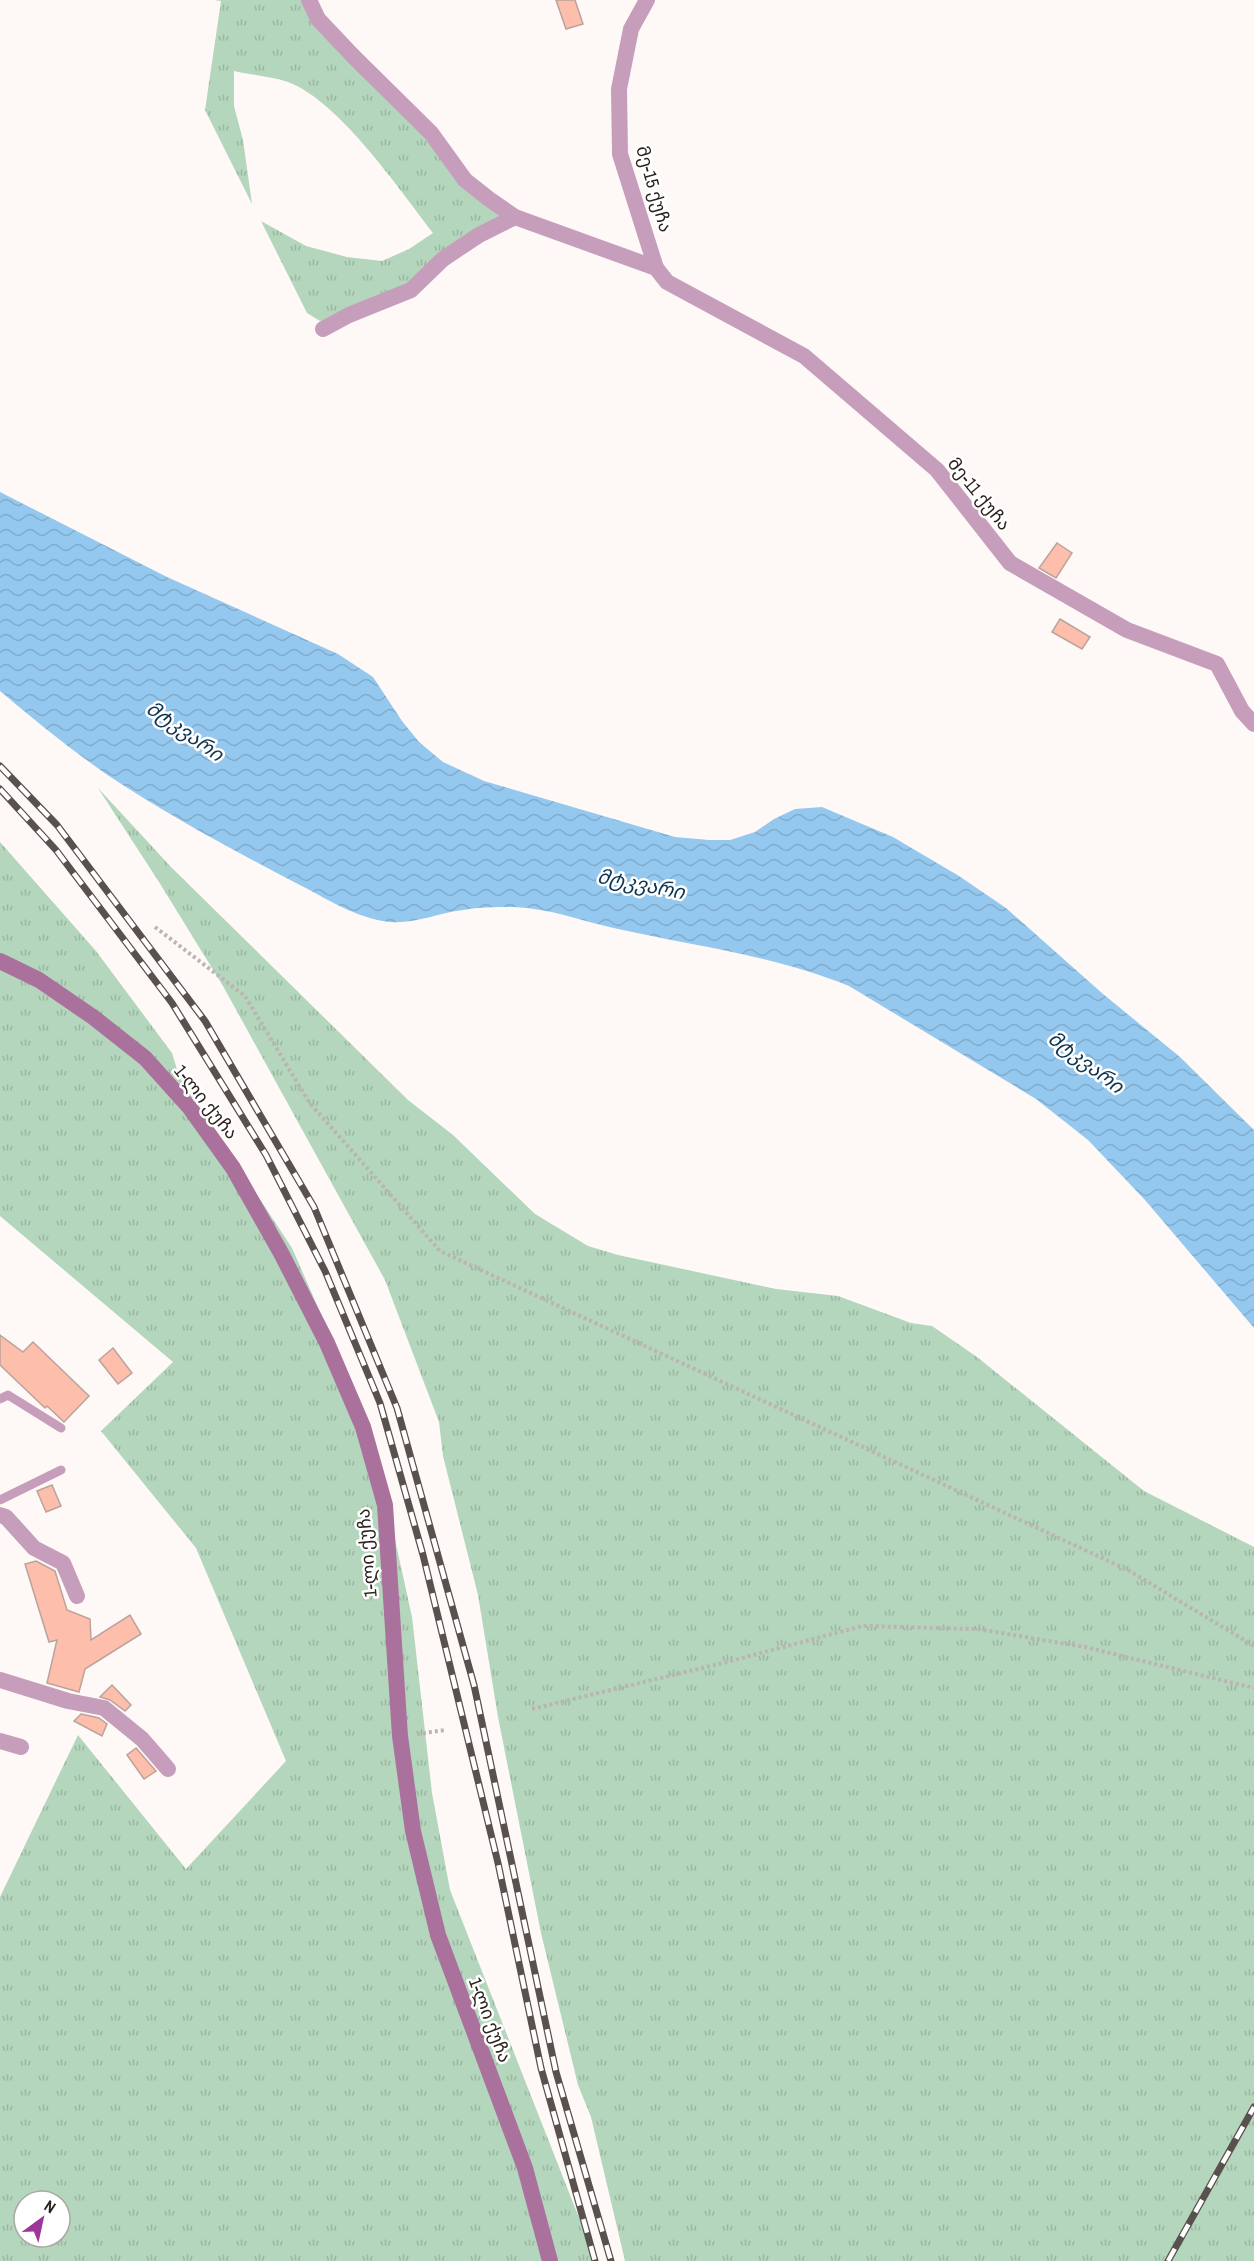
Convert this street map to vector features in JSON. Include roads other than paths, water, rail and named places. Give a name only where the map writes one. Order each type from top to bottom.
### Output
[{"type":"main road","name":"1-ლი ქუჩა","points":[[0,961],[39,980],[93,1017],[145,1058],[190,1108],[233,1168],[281,1253],[327,1343],[363,1427],[385,1505],[400,1736],[413,1831],[438,1935],[525,2168],[550,2261]]},
{"type":"street","points":[[309,0],[318,19],[431,133],[465,180],[515,217],[656,268]]},
{"type":"street","name":"მე-15 ქუჩა","points":[[647,0],[632,29],[619,89],[621,154],[656,268],[667,282]]},
{"type":"street","points":[[323,329],[349,315],[411,290],[443,259],[479,235],[515,217]]},
{"type":"street","name":"მე-11 ქუჩა","points":[[667,282],[804,356],[937,470],[1010,563],[1127,630],[1216,664],[1242,711],[1254,724]]},
{"type":"street","points":[[0,1515],[6,1517],[34,1548],[63,1563],[77,1596]]},
{"type":"street","points":[[0,1680],[68,1701],[104,1708],[142,1739],[168,1769]]},
{"type":"street","points":[[0,1742],[21,1747]]},
{"type":"lane","points":[[0,1399],[8,1395],[61,1428]]},
{"type":"lane","points":[[0,1500],[61,1470]]},
{"type":"water","name":"მტკვარი","points":[[0,492],[167,577],[338,654],[373,677],[419,742],[443,762],[484,781],[675,837],[709,840],[730,840],[755,832],[795,809],[822,807],[893,837],[959,876],[1006,908],[1103,994],[1180,1057],[1254,1130],[1254,1328],[1145,1200],[1088,1140],[1036,1099],[849,986],[764,959],[527,908],[476,908],[399,922],[365,917],[329,901],[223,844],[106,774],[0,691]]},
{"type":"railway","points":[[0,766],[57,825],[205,1021],[314,1207],[397,1408],[474,1685],[556,2072],[611,2261]]},
{"type":"railway","points":[[0,789],[56,850],[172,1003],[266,1155],[325,1271],[380,1403],[423,1555],[498,1863],[541,2068],[595,2261]]},
{"type":"railway","points":[[1168,2261],[1254,2107]]}]
